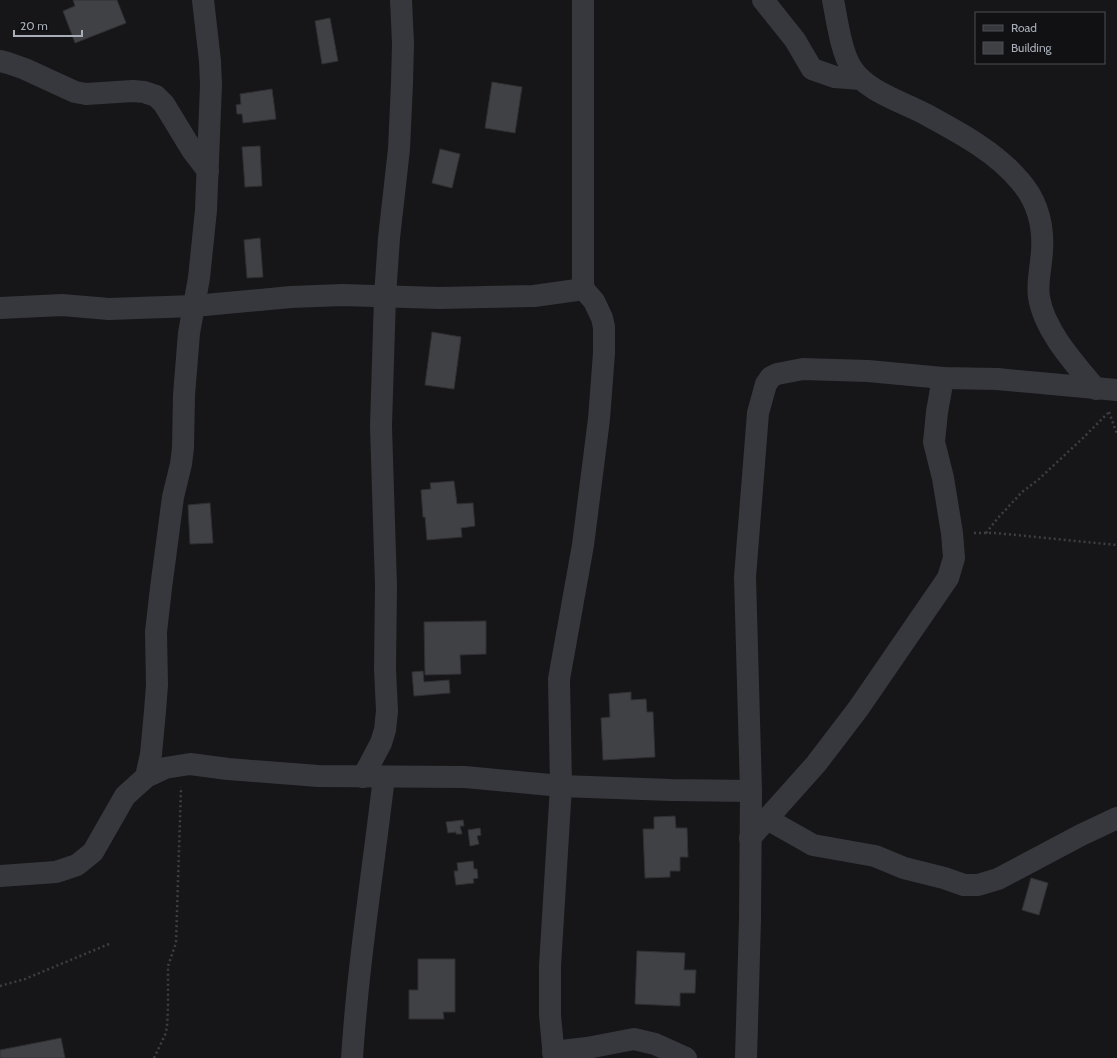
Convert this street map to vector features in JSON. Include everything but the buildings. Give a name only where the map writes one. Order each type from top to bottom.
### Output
[{"type":"street","points":[[146,777],[151,754],[156,705],[157,624],[173,497],[181,464],[183,448],[184,395],[190,334],[200,271],[206,210],[211,85],[203,0]]},
{"type":"street","points":[[352,1058],[354,1015],[376,845],[374,777],[385,730],[387,711],[385,654],[386,586],[381,426],[385,296],[389,238],[399,142],[403,43],[401,0]]},
{"type":"street","points":[[583,0],[583,276],[584,290],[594,302],[602,318],[604,326],[604,353],[599,419],[583,545],[559,679],[561,786],[550,966],[550,1016],[553,1055],[634,1039],[655,1044],[686,1058]]},
{"type":"street","points":[[763,0],[795,40],[812,69],[835,77],[861,79]]},
{"type":"street","points":[[833,0],[846,57],[851,68],[861,79],[872,88],[927,115],[970,141],[1005,166],[1021,182],[1038,212],[1042,226],[1043,238],[1038,286],[1039,296],[1046,321],[1053,335],[1096,389]]},
{"type":"street","points":[[0,61],[8,62],[25,69],[74,92],[86,94],[133,91],[144,92],[156,96],[164,104],[192,150],[208,171]]},
{"type":"street","points":[[0,308],[62,305],[109,309],[194,306],[291,297],[385,296],[440,298],[534,296],[584,290]]},
{"type":"street","points":[[746,1058],[750,927],[751,791],[745,577],[758,414],[766,384],[771,377],[776,374],[803,369],[868,371],[943,378],[997,379],[1117,390]]},
{"type":"street","points":[[750,838],[816,764],[858,709],[948,578],[954,558],[952,533],[943,478],[934,442],[937,412],[943,378]]},
{"type":"street","points":[[0,876],[56,872],[77,865],[93,852],[125,796],[146,777],[165,768],[190,764],[228,769],[311,776],[465,777],[561,786],[751,791]]},
{"type":"street","points":[[767,819],[813,845],[875,856],[904,868],[944,878],[964,885],[978,885],[998,879],[1117,818]]},
{"type":"path","points":[[986,533],[1022,492],[1039,479],[1083,438],[1108,412]]},
{"type":"path","points":[[952,533],[986,533],[1117,545]]},
{"type":"path","points":[[154,1058],[165,1036],[167,1027],[168,966],[176,943],[182,765]]},
{"type":"path","points":[[0,986],[25,978],[109,944]]}]
